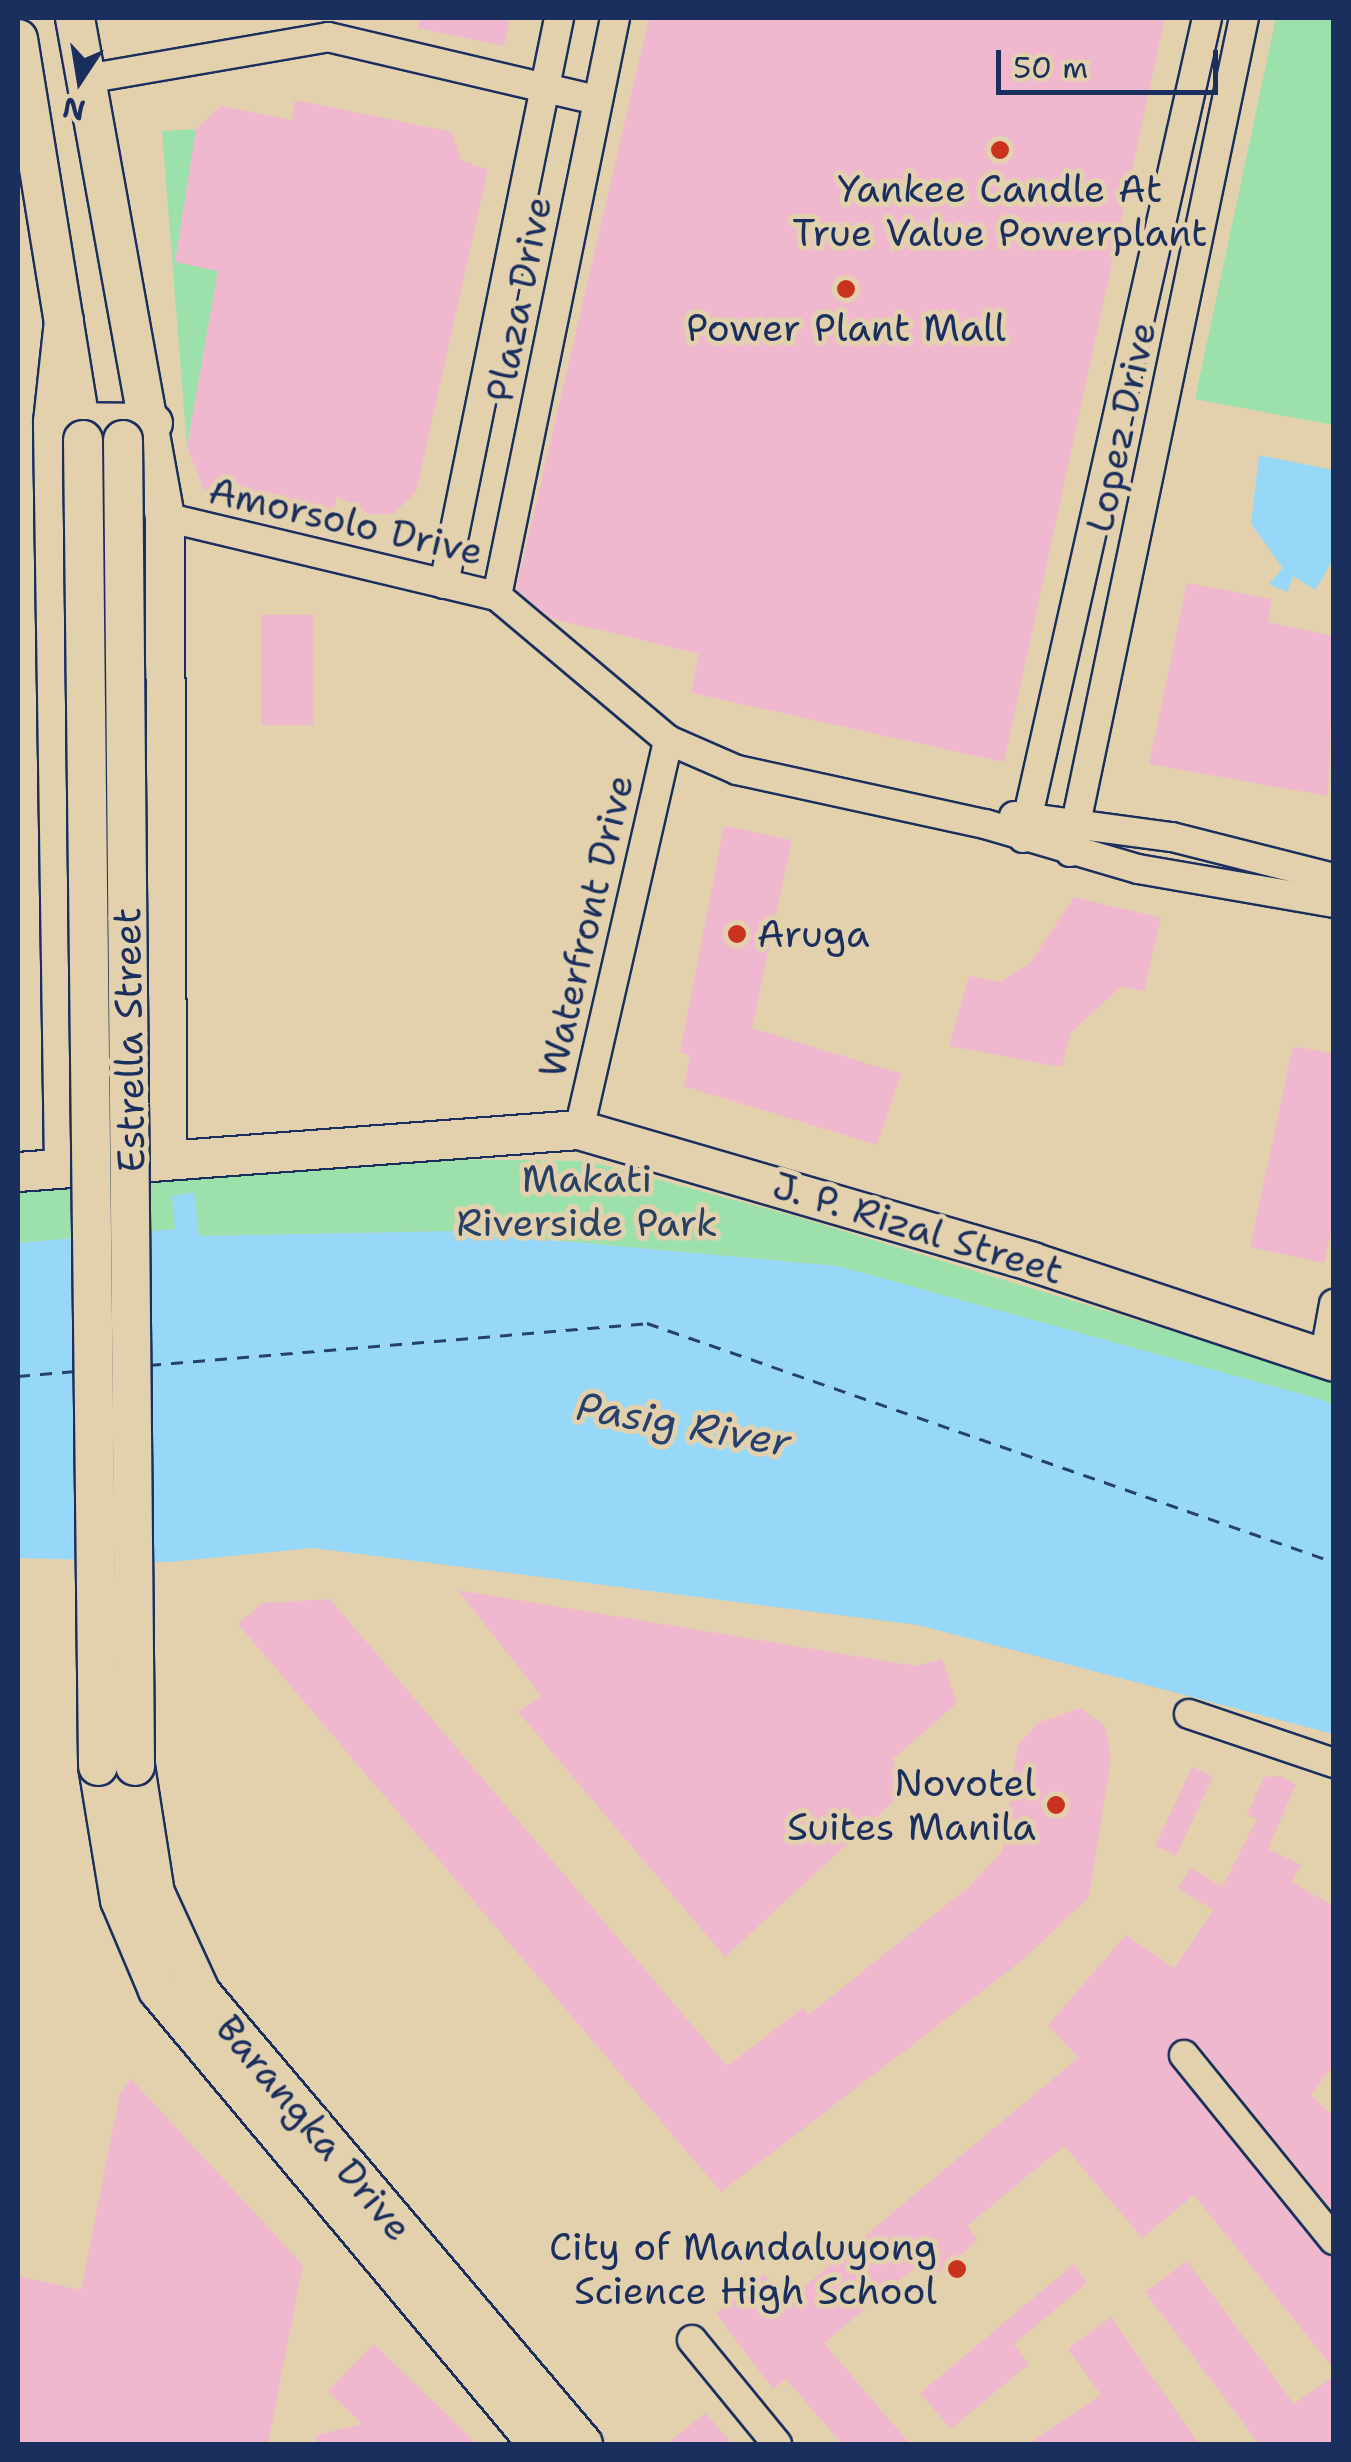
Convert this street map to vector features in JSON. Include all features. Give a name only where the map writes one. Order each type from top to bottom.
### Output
[{"type":"main road","name":"Estrella Street","points":[[75,18],[125,314],[133,428],[135,1766]]},
{"type":"main road","name":"Estrella Street","points":[[18,39],[64,321],[72,428],[98,1766]]},
{"type":"main road","name":"Estrella Street","points":[[64,1168],[72,428]]},
{"type":"main road","points":[[72,428],[133,428]]},
{"type":"main road","name":"Estrella Street","points":[[133,428],[165,517],[168,1158]]},
{"type":"main road","points":[[64,938],[110,954],[134,950],[164,914]]},
{"type":"main road","name":"J. P. Rizal Street","points":[[18,1172],[580,1130],[1328,1360]]},
{"type":"main road","name":"Barangka Drive","points":[[98,1766],[117,1887],[158,1990],[538,2444]]},
{"type":"main road","name":"Barangka Drive","points":[[135,1766],[156,1893],[201,1994],[583,2444]]},
{"type":"street","name":"Plaza Drive","points":[[444,584],[560,18]]},
{"type":"street","name":"Plaza Drive","points":[[498,596],[614,18]]},
{"type":"street","name":"Lopez Drive","points":[[1027,825],[1207,18]]},
{"type":"street","name":"Lopez Drive","points":[[1070,852],[1244,18]]},
{"type":"street","points":[[86,80],[328,37],[597,100]]},
{"type":"street","name":"Amorsolo Drive","points":[[165,517],[498,596],[668,740],[737,770],[986,824],[1027,825],[1078,819],[1334,878]]},
{"type":"street","name":"Waterfront Drive","points":[[580,1130],[668,740]]},
{"type":"street","points":[[1027,825],[1070,852],[1334,903]]},
{"type":"street","points":[[1328,1360],[1334,1304]]},
{"type":"street","points":[[1190,1714],[1330,1759]]},
{"type":"street","points":[[1184,2055],[1334,2240]]},
{"type":"street","points":[[692,2340],[778,2444]]},
{"type":"green space","points":[[1276,18],[1333,18],[1333,425],[1195,399]]},
{"type":"green space","points":[[196,129],[218,271],[187,447],[162,131]]},
{"type":"green space","name":"Makati Riverside Park","points":[[423,1159],[588,1161],[794,1216],[1333,1380],[1333,1405],[838,1266],[449,1231],[199,1236],[193,1192],[175,1229],[18,1243],[18,1193]]},
{"type":"water","points":[[1259,455],[1333,470],[1333,560],[1315,590],[1293,576],[1287,592],[1269,584],[1283,568],[1251,524]]},
{"type":"water","name":"Pasig River","points":[[194,1192],[199,1236],[449,1231],[838,1266],[1323,1400],[1333,1405],[1333,1734],[918,1625],[313,1548],[170,1562],[18,1558],[18,1243],[175,1229],[172,1196]]},
{"type":"building","points":[[419,18],[510,18],[504,46],[418,28]]},
{"type":"building","name":"Power Plant Mall","points":[[649,18],[1165,18],[1004,762],[691,693],[699,654],[550,618],[516,589]]},
{"type":"building","points":[[295,100],[452,132],[461,160],[488,170],[416,492],[393,514],[369,514],[337,496],[332,517],[204,490],[187,447],[218,271],[175,262],[196,129],[221,106],[291,120]]},
{"type":"building","points":[[1187,583],[1272,599],[1268,622],[1334,636],[1328,796],[1149,764]]},
{"type":"building","points":[[261,615],[313,615],[313,725],[261,725]]},
{"type":"building","name":"Aruga","points":[[724,826],[792,840],[752,1028],[901,1074],[877,1145],[684,1086],[690,1055],[680,1052]]},
{"type":"building","points":[[1074,897],[1161,918],[1144,991],[1121,987],[1071,1032],[1062,1067],[949,1046],[969,976],[1000,982],[1030,963]]},
{"type":"building","points":[[1293,1046],[1334,1054],[1334,1217],[1324,1263],[1250,1247]]},
{"type":"building","points":[[458,1590],[916,1666],[942,1659],[957,1703],[892,1760],[910,1786],[725,1957],[518,1712],[541,1696]]},
{"type":"building","points":[[330,1599],[727,2066],[803,2008],[808,2015],[969,1887],[1002,1851],[1018,1745],[1038,1723],[1080,1708],[1105,1726],[1111,1758],[1089,1897],[1024,1959],[721,2192],[238,1624],[262,1603]]},
{"type":"building","points":[[1192,1767],[1213,1777],[1176,1856],[1155,1846]]},
{"type":"building","points":[[1280,1776],[1296,1784],[1268,1849],[1301,1865],[1292,1882],[1334,1906],[1334,2064],[1311,2095],[1334,2117],[1334,2212],[1197,2043],[1174,2041],[1167,2057],[1334,2257],[1334,2369],[1194,2195],[1142,2238],[1064,2146],[967,2226],[978,2240],[929,2281],[917,2266],[824,2343],[910,2444],[842,2444],[786,2379],[773,2389],[716,2314],[764,2274],[787,2301],[1078,2058],[1048,2025],[1126,1935],[1174,1968],[1214,1910],[1178,1888],[1191,1868],[1222,1887],[1257,1819],[1247,1815],[1264,1777]]},
{"type":"building","points":[[131,2079],[303,2265],[268,2444],[18,2444],[18,2276],[81,2290],[120,2093]]},
{"type":"building","points":[[1187,2261],[1294,2404],[1334,2376],[1334,2444],[1259,2444],[1145,2292]]},
{"type":"building","points":[[1074,2264],[1087,2283],[1014,2344],[1029,2364],[951,2429],[920,2393]]},
{"type":"building","points":[[1111,2317],[1199,2444],[1028,2444],[1101,2395],[1068,2349]]},
{"type":"building","points":[[374,2344],[477,2444],[317,2444],[316,2435],[362,2424],[328,2391]]},
{"type":"building","points":[[706,2413],[732,2444],[666,2444]]},
{"type":"ferry route","points":[[149,1365],[647,1323],[1334,1562]]},
{"type":"ferry route","points":[[18,1376],[76,1371]]},
{"type":"place","name":"Yankee Candle At True Value Powerplant","points":[[1000,150]]},
{"type":"place","name":"Power Plant Mall","points":[[846,289]]},
{"type":"place","name":"Aruga","points":[[737,934]]},
{"type":"place","name":"Novotel Suites Manila","points":[[1056,1805]]},
{"type":"place","name":"City of Mandaluyong Science High School","points":[[957,2269]]}]
